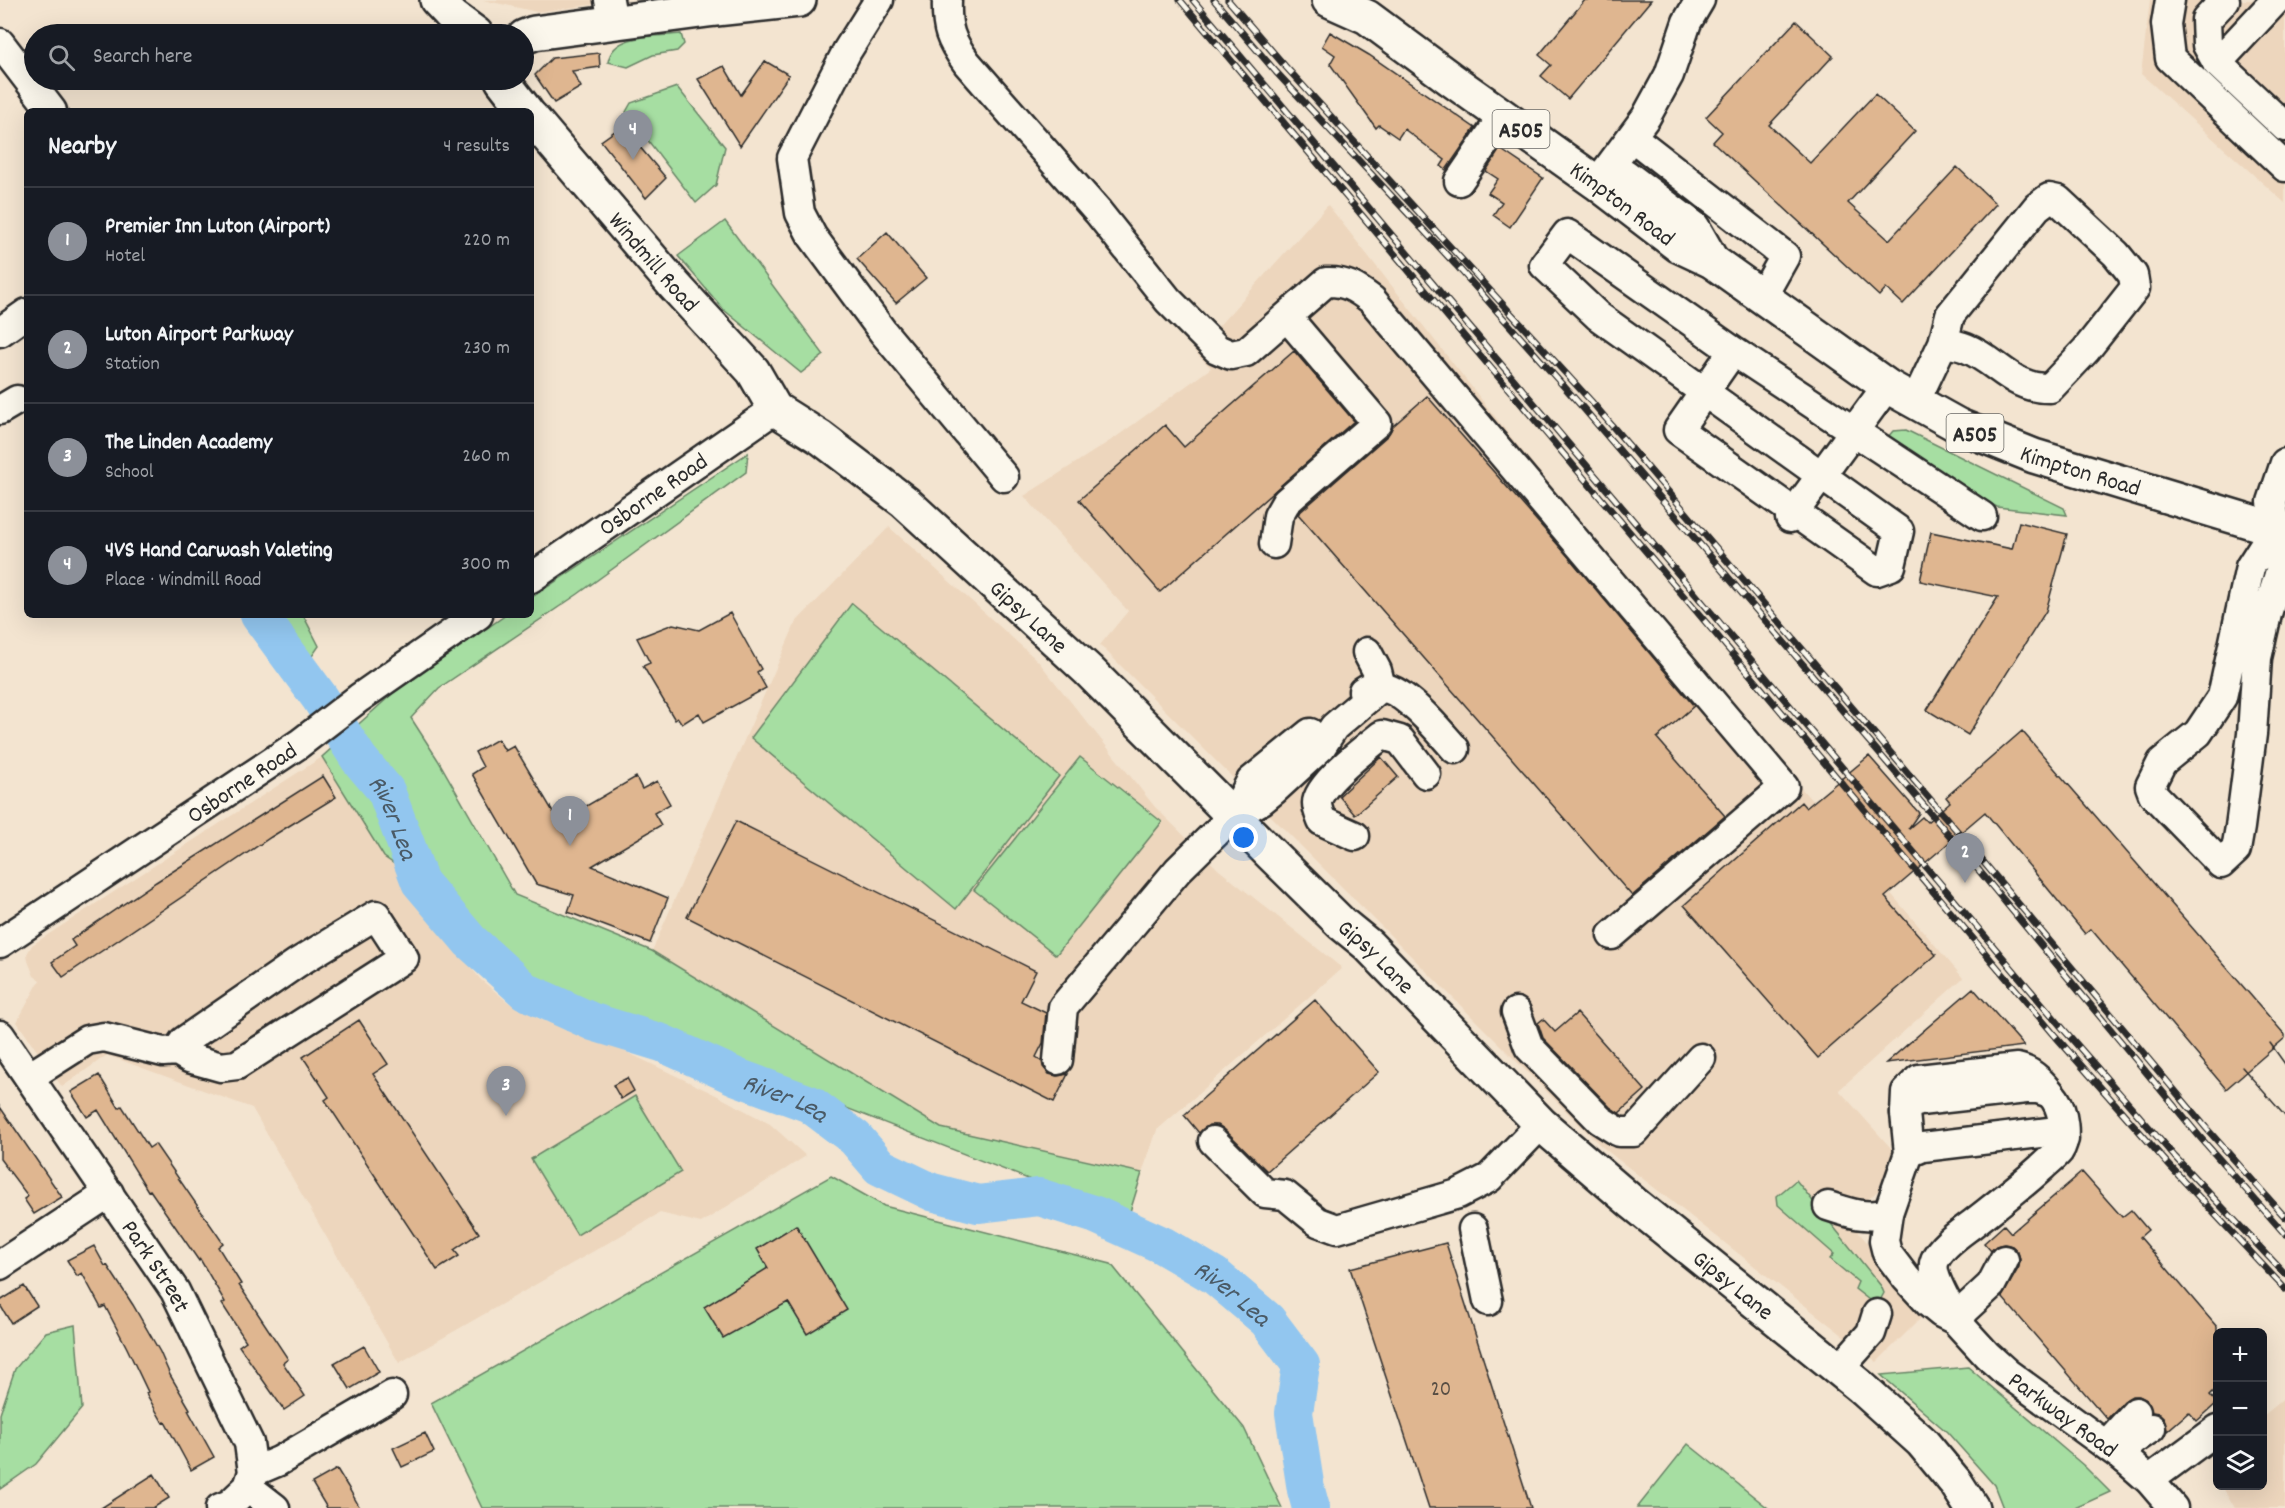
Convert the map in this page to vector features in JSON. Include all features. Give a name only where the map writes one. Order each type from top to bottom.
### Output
[{"type":"main road","points":[[437,0],[462,24]]},
{"type":"main road","points":[[534,33],[611,11],[799,0]]},
{"type":"main road","name":"Kimpton Road","points":[[1329,0],[1367,17],[1503,116],[1694,228],[1712,261],[1887,386],[1915,402],[1959,426],[2034,456],[2280,530]]},
{"type":"main road","name":"Kimpton Road","points":[[1372,0],[1604,174]]},
{"type":"main road","points":[[510,90],[524,108]]},
{"type":"main road","name":"Windmill Road","points":[[534,121],[674,285],[753,371],[775,409]]},
{"type":"main road","name":"Gipsy Lane","points":[[775,409],[821,438],[905,502],[1088,670],[1341,923],[1368,945],[1541,1124],[1633,1203],[1839,1369],[1922,1442],[1951,1476],[1972,1508]]},
{"type":"street","points":[[879,0],[848,51],[792,158],[800,213],[812,236],[883,332],[1004,477]]},
{"type":"street","points":[[947,0],[946,23],[953,44],[967,63],[1098,212],[1168,300],[1217,349],[1231,355],[1246,352],[1326,282],[1340,281],[1353,285],[1372,300],[1785,787],[1612,935]]},
{"type":"street","points":[[1604,174],[1646,117],[1669,75],[1687,22],[1700,0]]},
{"type":"street","points":[[2170,0],[2166,24],[2170,58],[2285,166]]},
{"type":"street","points":[[2225,0],[2206,20],[2207,45],[2217,63],[2285,127]]},
{"type":"street","points":[[2217,63],[2276,0]]},
{"type":"street","points":[[0,44],[24,75]]},
{"type":"street","points":[[36,90],[50,108]]},
{"type":"street","points":[[1459,181],[1503,116]]},
{"type":"street","points":[[1632,137],[1785,256],[1762,297]]},
{"type":"street","points":[[1915,402],[1943,343],[1950,315],[2037,207],[2049,198],[2058,201],[2075,216],[2116,254],[2133,275],[2136,288],[2086,350],[2050,388],[2034,389],[2020,383],[1967,348],[1943,343]]},
{"type":"street","points":[[1733,351],[1705,392],[1678,430],[1792,515],[1877,571],[1891,566],[1899,531],[1822,475],[1705,392],[1598,316],[1544,265],[1567,234],[1733,351],[1982,516]]},
{"type":"street","points":[[0,332],[24,315]]},
{"type":"street","points":[[1274,544],[1278,516],[1286,502],[1377,423],[1287,317]]},
{"type":"street","points":[[1792,515],[1887,386]]},
{"type":"street","name":"Osborne Road","points":[[534,576],[775,409]]},
{"type":"street","points":[[2280,530],[2250,567],[2222,697],[2198,733],[2162,762],[2150,786],[2153,794],[2221,864],[2236,850],[2240,827],[2252,734],[2258,658],[2266,614],[2280,571],[2280,530],[2272,502],[2285,463]]},
{"type":"street","name":"Osborne Road","points":[[0,943],[299,744],[474,618]]},
{"type":"street","points":[[1058,1060],[1063,1007],[1178,870],[1233,816],[1262,800],[1321,747],[1341,736],[1362,717],[1374,693],[1377,671],[1367,652]]},
{"type":"street","points":[[1233,816],[1251,781],[1366,688],[1374,693],[1395,692],[1413,704],[1455,749]]},
{"type":"street","points":[[1355,836],[1322,821],[1317,802],[1321,790],[1360,753],[1382,735],[1400,741],[1426,774]]},
{"type":"street","points":[[30,1077],[64,1053],[95,1038],[115,1038],[163,1052],[177,1051],[189,1058],[221,1067],[237,1065],[404,958],[376,915],[297,963],[184,1041],[177,1051]]},
{"type":"street","points":[[1516,1012],[1529,1047],[1600,1120],[1620,1132],[1634,1132],[1701,1058]]},
{"type":"street","name":"Park Street","points":[[0,1035],[175,1292],[249,1443],[250,1480]]},
{"type":"street","points":[[2026,1089],[2038,1089],[2050,1093],[2060,1107],[2064,1139],[2060,1150],[1957,1236],[1942,1250],[1934,1262],[1935,1278],[1951,1304],[1956,1320],[1930,1304],[1906,1278],[1887,1253],[1884,1241],[1888,1213],[1909,1153],[1905,1113],[1910,1104],[1920,1101],[2026,1089]]},
{"type":"street","points":[[1213,1141],[1265,1193],[1285,1196],[1318,1222],[1337,1229],[1458,1194],[1490,1178],[1541,1124]]},
{"type":"street","points":[[1909,1153],[1923,1147],[2049,1132],[2059,1134],[2064,1139]]},
{"type":"street","points":[[0,1265],[109,1193]]},
{"type":"street","points":[[1458,1194],[1473,1229],[1488,1301]]},
{"type":"street","points":[[1828,1206],[1861,1216],[1874,1217],[1888,1213]]},
{"type":"street","points":[[1473,1229],[1496,1248]]},
{"type":"street","points":[[1956,1320],[1991,1285],[2004,1260]]},
{"type":"street","points":[[1839,1369],[1871,1333],[1877,1314]]},
{"type":"street","name":"Parkway Road","points":[[1956,1320],[1987,1355],[2007,1373],[2043,1401],[2116,1451],[2149,1480],[2173,1508]]},
{"type":"street","points":[[220,1508],[230,1503],[250,1480],[392,1395]]},
{"type":"street","points":[[2116,1451],[2143,1420]]},
{"type":"street","points":[[2149,1480],[2213,1432]]},
{"type":"street","points":[[250,1480],[275,1508]]},
{"type":"shaded area","points":[[483,0],[630,0],[537,12]]},
{"type":"shaded area","points":[[2150,0],[2285,0],[2285,203],[2141,74]]},
{"type":"shaded area","points":[[1328,205],[1511,437],[1709,680],[1963,978],[1839,1090],[1899,1157],[1889,1181],[1863,1204],[1859,1233],[1928,1311],[1877,1362],[1601,1146],[1100,645],[1128,611],[1024,496],[1116,437],[1211,368],[1195,352]]},
{"type":"shaded area","points":[[889,527],[1038,661],[1155,807],[1219,870],[1342,968],[1157,1130],[1142,1173],[941,1128],[652,951],[796,622]]},
{"type":"shaded area","points":[[322,757],[384,857],[397,866],[426,911],[481,980],[508,1002],[540,1019],[616,1047],[770,1124],[806,1156],[701,1223],[660,1213],[399,1363],[252,1108],[107,1055],[62,1087],[17,1022],[40,980],[34,976],[28,961],[27,954],[32,945]]},
{"type":"shaded area","points":[[2285,1398],[2285,1508],[2235,1508],[2224,1490],[2267,1490],[2267,1413]]},
{"type":"green space","points":[[681,34],[684,44],[677,51],[653,55],[628,67],[608,62],[618,45],[627,41],[649,36]]},
{"type":"green space","points":[[677,87],[725,147],[716,185],[696,203],[626,112],[631,103]]},
{"type":"green space","points":[[725,221],[824,355],[801,373],[724,310],[678,256]]},
{"type":"green space","points":[[1906,430],[2064,508],[2067,515],[1997,507],[1889,449],[1887,438],[1893,431]]},
{"type":"green space","points":[[748,453],[746,472],[578,594],[439,688],[411,718],[438,760],[515,895],[652,951],[941,1128],[1142,1173],[1128,1218],[547,991],[426,911],[397,866],[384,857],[322,757],[391,695],[502,618],[534,618],[534,596]]},
{"type":"green space","points":[[852,603],[1059,776],[956,909],[751,738]]},
{"type":"green space","points":[[247,618],[305,618],[319,646],[308,662],[291,672],[264,644]]},
{"type":"green space","points":[[1080,757],[1162,822],[1056,955],[974,890]]},
{"type":"green space","points":[[635,1096],[681,1172],[577,1235],[531,1159]]},
{"type":"green space","points":[[831,1176],[884,1206],[1111,1264],[1244,1428],[1282,1508],[482,1508],[431,1403]]},
{"type":"green space","points":[[1796,1180],[1881,1286],[1884,1293],[1879,1302],[1873,1303],[1855,1289],[1858,1282],[1830,1259],[1834,1254],[1778,1205],[1777,1196]]},
{"type":"green space","points":[[75,1325],[82,1408],[36,1464],[0,1489],[0,1414],[15,1369],[46,1332]]},
{"type":"green space","points":[[1968,1367],[2083,1465],[2110,1492],[2075,1508],[2003,1508],[1994,1485],[1947,1432],[1881,1375]]},
{"type":"green space","points":[[1688,1444],[1768,1508],[1637,1508]]},
{"type":"building","points":[[1585,0],[1651,0],[1568,99],[1541,76],[1551,65],[1539,55]]},
{"type":"building","points":[[1796,21],[1833,56],[1769,125],[1810,163],[1875,94],[1915,131],[1848,203],[1889,240],[1957,167],[1996,204],[1903,304],[1886,288],[1879,296],[1713,142],[1722,132],[1706,117]]},
{"type":"building","points":[[1330,32],[1369,55],[1475,128],[1446,170],[1441,166],[1445,160],[1404,129],[1398,138],[1379,125],[1376,128],[1330,64],[1335,55],[1322,46]]},
{"type":"building","points":[[599,53],[600,67],[572,71],[581,87],[554,103],[535,75],[552,58]]},
{"type":"building","points":[[765,61],[789,75],[740,146],[698,79],[724,66],[741,95]]},
{"type":"building","points":[[622,126],[666,178],[646,198],[601,141]]},
{"type":"building","points":[[1500,149],[1543,178],[1510,227],[1493,215],[1502,202],[1488,193],[1498,179],[1486,171]]},
{"type":"building","points":[[887,232],[926,278],[896,303],[857,259]]},
{"type":"building","points":[[1294,351],[1354,421],[1160,592],[1079,500],[1165,425],[1184,447]]},
{"type":"building","points":[[1427,396],[1566,554],[1694,706],[1657,738],[1725,816],[1632,896],[1298,514],[1388,435],[1393,426]]},
{"type":"building","points":[[2019,522],[2067,534],[2046,611],[1968,735],[1927,710],[1998,597],[1920,581],[1931,532],[2012,549]]},
{"type":"building","points":[[730,613],[761,669],[757,672],[766,688],[704,722],[699,713],[682,724],[678,718],[675,720],[643,666],[650,663],[637,638],[673,624],[699,630]]},
{"type":"building","points":[[2022,731],[2285,1035],[2285,1038],[2226,1089],[2091,929],[2085,934],[1985,812],[1885,897],[1936,955],[1818,1058],[1684,905],[1801,802],[1806,808],[1869,756],[1919,813],[1908,829],[1922,817],[1927,822],[1950,802],[1946,797]]},
{"type":"building","points":[[498,739],[505,751],[514,746],[559,822],[636,777],[642,789],[657,781],[670,804],[654,813],[661,825],[592,866],[668,898],[650,943],[568,912],[574,895],[536,884],[472,774],[483,767],[475,752]]},
{"type":"building","points":[[1381,757],[1398,777],[1355,815],[1339,796]]},
{"type":"building","points":[[323,776],[336,797],[271,837],[63,977],[52,962],[75,946],[71,940],[156,882]]},
{"type":"building","points":[[736,821],[1036,971],[1021,1001],[1046,1013],[1043,1043],[1036,1057],[1042,1061],[1043,1067],[1049,1074],[1057,1076],[1068,1074],[1054,1102],[687,917]]},
{"type":"building","points":[[1973,988],[2024,1046],[1886,1063]]},
{"type":"building","points":[[1315,1000],[1379,1072],[1267,1171],[1224,1129],[1218,1125],[1209,1125],[1199,1133],[1184,1115]]},
{"type":"building","points":[[1577,1013],[1645,1090],[1619,1113],[1610,1107],[1543,1038],[1538,1023],[1543,1019],[1555,1032]]},
{"type":"building","points":[[359,1020],[388,1064],[373,1074],[479,1233],[454,1250],[459,1256],[437,1270],[325,1100],[329,1097],[303,1057]]},
{"type":"building","points":[[99,1075],[119,1108],[122,1106],[149,1148],[155,1144],[223,1243],[218,1247],[241,1284],[239,1285],[288,1359],[283,1363],[305,1396],[284,1410],[239,1346],[246,1341],[222,1304],[225,1302],[200,1259],[199,1261],[150,1190],[148,1191],[98,1110],[87,1117],[71,1092]]},
{"type":"building","points":[[627,1078],[634,1091],[621,1099],[613,1085]]},
{"type":"building","points":[[0,1107],[62,1197],[34,1214],[24,1199],[28,1196],[0,1159]]},
{"type":"building","points":[[2082,1172],[2122,1217],[2131,1210],[2148,1230],[2140,1237],[2217,1327],[2213,1328],[2213,1392],[2210,1395],[2213,1398],[2213,1407],[2197,1421],[2189,1412],[2167,1431],[2164,1418],[2159,1413],[2152,1412],[2147,1400],[2139,1396],[2132,1396],[2107,1419],[2002,1297],[2019,1267],[2018,1252],[2012,1246],[2004,1244],[1996,1246],[1991,1251],[1984,1243],[2004,1225],[2011,1233]]},
{"type":"building","points":[[796,1225],[847,1310],[807,1334],[788,1302],[723,1338],[704,1307],[768,1268],[757,1249]]},
{"type":"building","points":[[1446,1243],[1531,1508],[1429,1508],[1350,1268]]},
{"type":"building","points":[[94,1246],[105,1266],[107,1265],[133,1305],[160,1352],[214,1457],[191,1470],[146,1393],[148,1392],[105,1306],[101,1308],[82,1273],[77,1276],[67,1260]]},
{"type":"building","points":[[24,1286],[37,1306],[11,1323],[0,1301]]},
{"type":"building","points":[[364,1346],[379,1372],[350,1389],[334,1363]]},
{"type":"building","points":[[425,1433],[434,1452],[402,1467],[393,1448]]},
{"type":"building","points":[[337,1469],[360,1508],[327,1508],[312,1483]]},
{"type":"building","points":[[154,1474],[169,1498],[153,1508],[101,1508]]},
{"type":"waterway","name":"River Lea","points":[[261,618],[320,698],[359,759],[386,791],[420,882],[470,941],[525,991],[593,1022],[662,1043],[737,1077],[810,1104],[855,1138],[880,1167],[932,1192],[978,1204],[1039,1197],[1096,1215],[1162,1245],[1215,1276],[1267,1320],[1301,1365],[1294,1413],[1311,1508]]},
{"type":"tram line","points":[[2270,1043],[2285,1064]]},
{"type":"tram line","points":[[2242,1067],[2285,1116]]},
{"type":"railway","points":[[1180,0],[2057,1038],[2168,1164],[2285,1289]]},
{"type":"railway","points":[[1193,0],[2065,1031],[2175,1157],[2285,1274]]},
{"type":"railway","points":[[1214,0],[1276,72],[1456,265],[1584,409],[1962,850],[2199,1136],[2285,1234]]},
{"type":"railway","points":[[1228,0],[1285,66],[1591,401],[1970,846],[2207,1129],[2285,1217]]},
{"type":"place","name":"4VS Hand Carwash Valeting","points":[[633,160]]},
{"type":"place","name":"Premier Inn Luton (Airport)","points":[[570,846]]},
{"type":"place","name":"Luton Airport Parkway","points":[[1965,883]]},
{"type":"place","name":"The Linden Academy","points":[[506,1116]]}]
